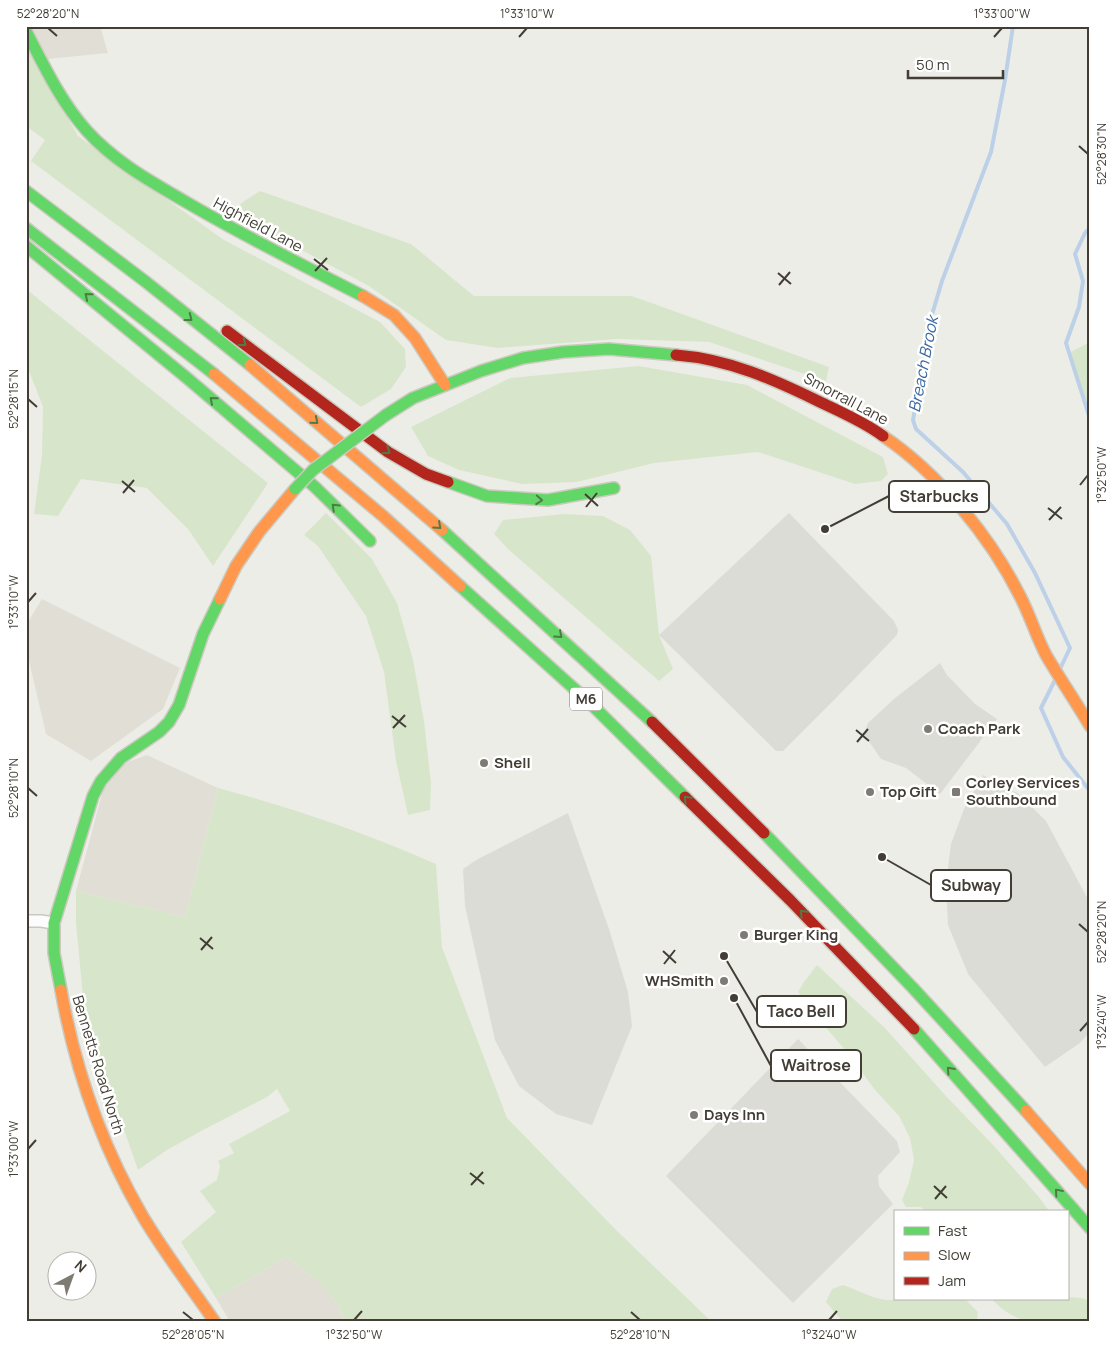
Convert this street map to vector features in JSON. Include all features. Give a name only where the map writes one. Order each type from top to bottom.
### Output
[{"type":"main road","name":"Highfield Lane","points":[[26,31],[41,62],[72,113],[97,142],[126,167],[204,213],[374,302],[394,315],[415,338],[444,385]]},
{"type":"main road","name":"M6","points":[[26,191],[227,347],[394,486],[578,652],[686,754],[809,877],[1002,1084],[1090,1184]]},
{"type":"main road","points":[[73,226],[215,322],[388,452],[426,474],[487,496],[548,500],[614,488]]},
{"type":"main road","name":"M6","points":[[26,228],[212,372],[382,516],[589,702],[790,900],[906,1021],[1090,1228]]},
{"type":"main road","points":[[26,246],[194,384],[315,487],[370,540]]},
{"type":"main road","name":"Smorrall Lane","points":[[444,385],[524,358],[609,348],[702,357],[771,378],[866,424],[919,464],[949,493],[991,547],[1020,595],[1052,664],[1090,726]]},
{"type":"main road","name":"Bennetts Road North","points":[[215,1322],[143,1217],[108,1150],[88,1095],[60,992],[54,953],[54,923],[91,804],[101,781],[121,758],[159,732],[169,722],[179,705],[203,634],[236,566],[259,532],[313,470],[386,415],[413,398],[444,385]]},
{"type":"street","points":[[26,921],[54,923]]},
{"type":"shaded area","points":[[31,26],[100,26],[108,53],[48,59]]},
{"type":"shaded area","points":[[789,513],[894,621],[898,630],[897,635],[783,751],[776,751],[659,635]]},
{"type":"shaded area","points":[[42,599],[180,668],[163,709],[91,761],[46,734],[26,648],[26,625]]},
{"type":"shaded area","name":"Coach Park","points":[[940,663],[947,675],[975,704],[997,719],[940,794],[906,768],[881,759],[864,734],[868,723],[894,699]]},
{"type":"shaded area","points":[[147,755],[218,788],[185,917],[76,891],[103,790],[125,763]]},
{"type":"shaded area","points":[[983,775],[1019,794],[1046,821],[1090,903],[1090,1032],[1080,1043],[1045,1067],[968,974],[948,925],[946,883],[951,844],[964,809]]},
{"type":"shaded area","points":[[568,813],[609,929],[628,992],[632,1026],[592,1125],[556,1114],[519,1086],[495,1040],[465,906],[463,869],[478,859]]},
{"type":"shaded area","points":[[798,1039],[897,1141],[900,1152],[878,1176],[879,1186],[893,1204],[793,1303],[666,1176]]},
{"type":"shaded area","points":[[287,1257],[321,1284],[336,1302],[345,1322],[230,1322],[216,1298]]},
{"type":"green space","points":[[26,44],[78,136],[224,240],[380,322],[405,349],[406,367],[391,389],[361,407],[31,161],[45,140],[26,126]]},
{"type":"green space","points":[[260,191],[411,244],[474,296],[632,296],[829,367],[826,381],[709,342],[617,339],[498,348],[446,340],[369,286],[249,222],[240,204]]},
{"type":"green space","points":[[26,289],[268,483],[213,566],[188,529],[147,488],[81,479],[58,516],[34,514],[42,455],[43,407],[26,363],[26,316],[29,311],[26,303]]},
{"type":"green space","points":[[1090,342],[1090,419],[1069,353]]},
{"type":"green space","points":[[639,366],[747,385],[883,457],[888,474],[881,481],[855,484],[758,452],[654,463],[577,482],[522,484],[459,470],[428,456],[411,427],[510,378]]},
{"type":"green space","points":[[326,513],[372,559],[397,603],[413,660],[424,721],[431,783],[430,810],[408,815],[396,761],[384,672],[366,616],[318,546],[304,535]]},
{"type":"green space","points":[[564,514],[603,516],[630,530],[651,556],[659,635],[673,669],[659,681],[509,550],[494,534],[503,520]]},
{"type":"green space","points":[[218,788],[329,822],[436,864],[442,947],[507,1118],[617,1231],[712,1322],[345,1322],[336,1302],[321,1284],[287,1257],[216,1298],[181,1242],[216,1212],[200,1191],[217,1180],[220,1166],[218,1161],[234,1153],[229,1144],[290,1111],[277,1089],[267,1097],[167,1150],[138,1170],[85,1018],[76,923],[76,891],[185,917]]},
{"type":"green space","points":[[817,965],[885,1028],[994,1146],[1048,1210],[925,1210],[920,1207],[906,1207],[902,1200],[909,1182],[914,1160],[910,1138],[899,1116],[875,1090],[828,1030],[809,1013],[811,1007],[798,992]]},
{"type":"green space","points":[[843,1285],[885,1300],[966,1300],[978,1312],[977,1322],[843,1322],[826,1302],[832,1289]]},
{"type":"green space","points":[[1068,1297],[1082,1298],[1090,1301],[1090,1322],[1034,1322],[1018,1318],[993,1300],[1068,1300]]},
{"type":"waterway","name":"Breach Brook","points":[[1013,26],[991,152],[942,281],[931,318],[913,420],[916,429],[963,472],[1007,524],[1035,573],[1070,648],[1060,669]]},
{"type":"waterway","points":[[1090,228],[1085,233],[1075,254],[1083,281],[1079,307],[1066,343],[1090,419]]},
{"type":"waterway","name":"Breach Brook","points":[[1056,678],[1041,708],[1063,757],[1090,791]]},
{"type":"traffic: fast","points":[[26,31],[69,108],[87,131],[121,162],[208,215],[363,296]]},
{"type":"traffic: fast","points":[[26,191],[146,282],[250,365]]},
{"type":"traffic: fast","points":[[26,228],[214,374]]},
{"type":"traffic: fast","points":[[26,246],[187,378],[315,487],[370,541]]},
{"type":"traffic: fast","points":[[386,415],[413,398],[481,371],[523,358],[563,352],[609,349],[676,355]]},
{"type":"traffic: fast","points":[[295,489],[313,470],[386,415]]},
{"type":"traffic: fast","points":[[448,482],[487,496],[548,500],[614,488]]},
{"type":"traffic: fast","points":[[442,530],[652,722]]},
{"type":"traffic: fast","points":[[460,586],[589,702],[685,797]]},
{"type":"traffic: fast","points":[[61,990],[54,953],[54,923],[93,796],[101,781],[121,758],[159,732],[169,722],[179,705],[203,634],[220,599]]},
{"type":"traffic: fast","points":[[764,833],[913,988],[1026,1111]]},
{"type":"traffic: fast","points":[[914,1029],[1090,1228]]},
{"type":"traffic: slow","points":[[363,296],[394,315],[415,338],[445,385]]},
{"type":"traffic: slow","points":[[250,365],[442,530]]},
{"type":"traffic: slow","points":[[214,374],[383,516],[460,586]]},
{"type":"traffic: slow","points":[[883,436],[903,451],[943,487],[961,507],[994,551],[1024,603],[1046,655],[1090,726]]},
{"type":"traffic: slow","points":[[220,599],[236,566],[259,532],[295,489]]},
{"type":"traffic: slow","points":[[61,990],[82,1078],[114,1162],[150,1228],[215,1322]]},
{"type":"traffic: slow","points":[[1026,1111],[1090,1184]]},
{"type":"traffic: jam","points":[[227,331],[388,452],[426,474],[448,482]]},
{"type":"traffic: jam","points":[[676,355],[715,361],[769,379],[853,418],[883,436]]},
{"type":"traffic: jam","points":[[652,722],[764,833]]},
{"type":"traffic: jam","points":[[685,797],[790,900],[914,1029]]},
{"type":"place","name":"Starbucks","points":[[825,529]]},
{"type":"place","name":"Coach Park","points":[[928,729]]},
{"type":"place","name":"Shell","points":[[484,763]]},
{"type":"place","name":"Top Gift","points":[[870,792]]},
{"type":"place","name":"Corley Services Southbound","points":[[956,792]]},
{"type":"place","name":"Subway","points":[[882,857]]},
{"type":"place","name":"Burger King","points":[[744,935]]},
{"type":"place","name":"Taco Bell","points":[[724,956]]},
{"type":"place","name":"WHSmith","points":[[724,981]]},
{"type":"place","name":"Waitrose","points":[[734,998]]},
{"type":"place","name":"Days Inn","points":[[694,1115]]}]
